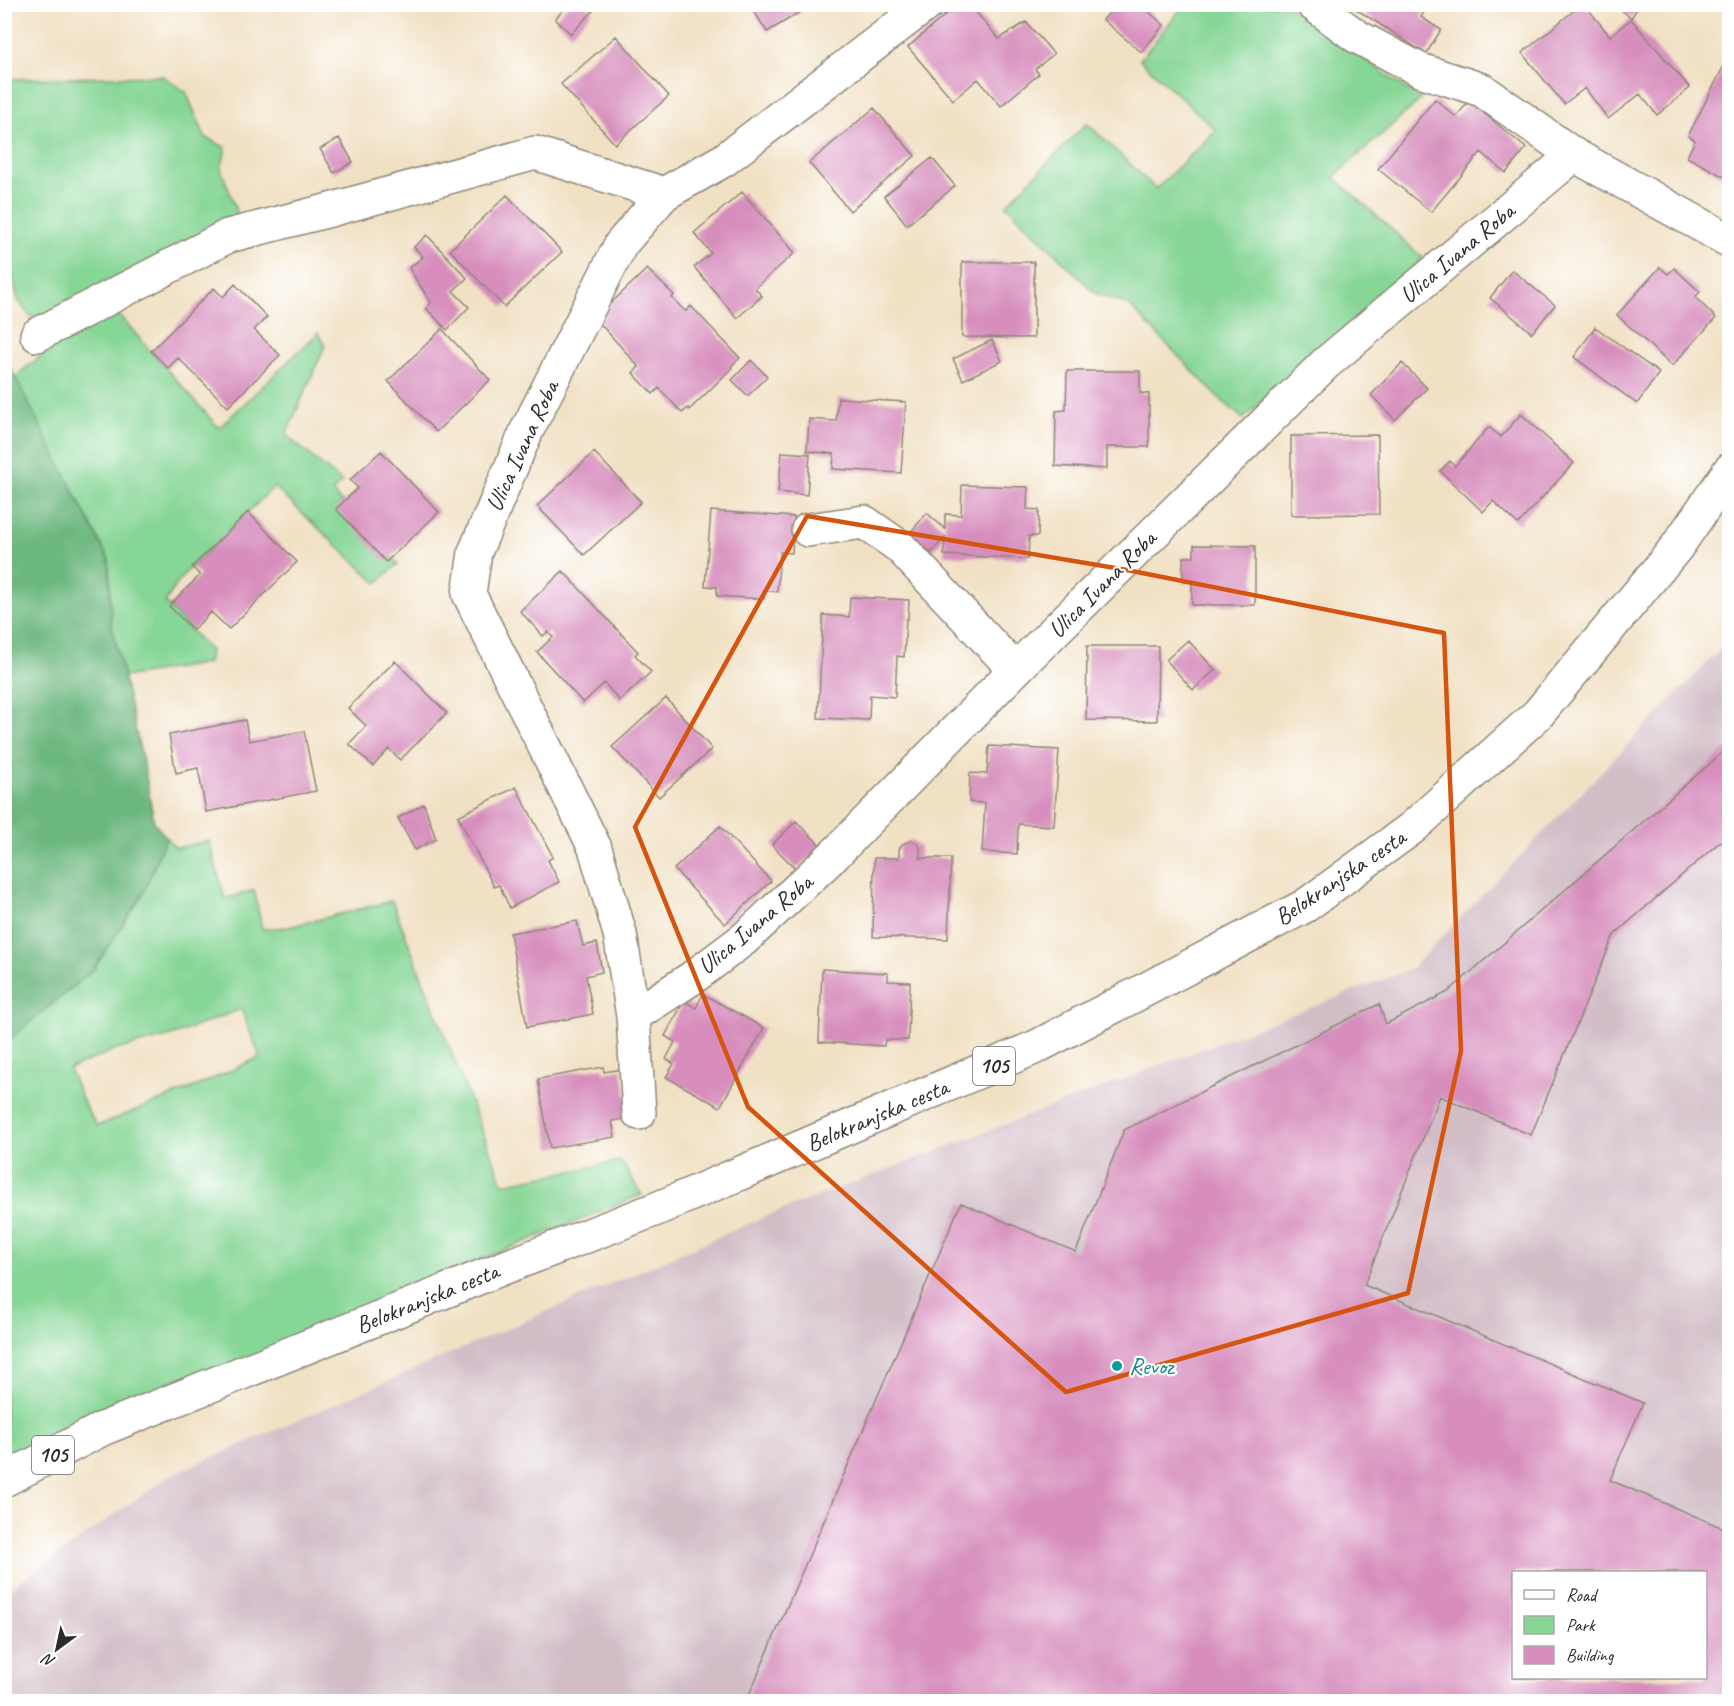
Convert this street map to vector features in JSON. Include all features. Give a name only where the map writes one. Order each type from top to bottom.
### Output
[{"type":"street","name":"Ulica Ivana Roba","points":[[639,1113],[633,1016],[620,934],[595,848],[469,594],[475,552],[527,430],[621,244],[664,194],[724,160],[927,4]]},
{"type":"street","points":[[1313,4],[1356,36],[1420,70],[1482,90],[1574,155],[1730,241]]},
{"type":"street","points":[[37,335],[228,236],[535,153],[664,194]]},
{"type":"street","name":"Ulica Ivana Roba","points":[[633,1016],[692,978],[744,939],[835,854],[1015,670],[1325,364],[1574,155]]},
{"type":"street","name":"Belokranjska cesta","points":[[4,1480],[102,1429],[654,1210],[1036,1047],[1305,906],[1412,828],[1538,714],[1676,548],[1730,470]]},
{"type":"street","points":[[808,530],[864,522],[900,547],[1015,670]]},
{"type":"highlighted area","points":[[807,516],[1127,570],[1444,633],[1461,1051],[1408,1293],[1066,1392],[748,1107],[635,827]]},
{"type":"shaded area","name":"Revoz","points":[[1729,640],[1729,1701],[5,1701],[4,1593],[169,1476],[764,1217],[1411,969]]},
{"type":"green space","points":[[1184,5],[1287,5],[1421,99],[1334,177],[1423,258],[1243,419],[1216,395],[1129,305],[1095,293],[1006,205],[1087,123],[1156,189],[1216,130],[1140,60]]},
{"type":"green space","points":[[163,76],[186,92],[205,137],[226,148],[221,169],[241,223],[39,321],[30,316],[18,300],[5,244],[4,79]]},
{"type":"green space","points":[[118,314],[219,428],[318,333],[325,346],[286,435],[342,482],[332,492],[398,564],[377,583],[274,487],[183,575],[165,602],[210,651],[208,663],[124,677],[111,622],[109,560],[14,378],[61,339]]},
{"type":"green space","points":[[5,357],[109,560],[111,622],[146,776],[154,823],[166,837],[143,894],[93,970],[5,1043]]},
{"type":"green space","points":[[166,837],[176,848],[209,841],[225,899],[254,890],[262,929],[289,927],[392,901],[503,1184],[621,1161],[642,1195],[344,1316],[5,1480],[4,1043],[93,970],[143,894]],"holes":[[[241,1009],[260,1057],[197,1086],[97,1126],[85,1106],[69,1069],[112,1051],[171,1036]]]},
{"type":"building","points":[[569,4],[585,4],[593,11],[571,34],[555,19]]},
{"type":"building","points":[[758,4],[814,4],[767,32],[752,8]]},
{"type":"building","points":[[958,4],[969,4],[999,39],[1026,22],[1054,54],[1035,69],[1039,74],[1001,106],[978,79],[953,100],[908,47]]},
{"type":"building","points":[[1117,4],[1140,4],[1164,25],[1141,52],[1103,20]]},
{"type":"building","points":[[1348,4],[1429,4],[1421,17],[1441,30],[1426,54]]},
{"type":"building","points":[[1582,4],[1610,36],[1631,19],[1690,88],[1657,115],[1640,94],[1608,119],[1585,88],[1564,104],[1522,53]]},
{"type":"building","points":[[1614,4],[1640,4],[1631,18]]},
{"type":"building","points":[[616,36],[669,96],[615,144],[561,84]]},
{"type":"building","points":[[1730,54],[1730,180],[1687,157],[1695,140],[1688,136]]},
{"type":"building","points":[[1435,99],[1456,117],[1469,101],[1526,148],[1506,173],[1481,152],[1431,212],[1378,169]]},
{"type":"building","points":[[874,108],[915,156],[850,211],[809,163]]},
{"type":"building","points":[[339,138],[353,162],[334,173],[320,149]]},
{"type":"building","points":[[932,158],[955,186],[907,225],[884,196]]},
{"type":"building","points":[[742,192],[795,253],[755,288],[762,296],[737,318],[694,267],[711,253],[694,233]]},
{"type":"building","points":[[507,195],[562,252],[504,307],[450,250]]},
{"type":"building","points":[[427,235],[467,278],[453,291],[469,307],[447,330],[426,308],[431,303],[409,268],[423,257],[414,247]]},
{"type":"building","points":[[962,262],[1034,262],[1034,338],[962,337]]},
{"type":"building","points":[[1660,267],[1668,274],[1674,268],[1700,292],[1695,297],[1716,318],[1672,366],[1617,315]]},
{"type":"building","points":[[647,269],[674,295],[672,298],[683,309],[686,311],[691,306],[740,358],[689,410],[688,408],[682,413],[659,388],[653,394],[633,373],[639,367],[595,318]]},
{"type":"building","points":[[1512,270],[1555,305],[1532,333],[1490,298]]},
{"type":"building","points":[[235,284],[267,317],[254,330],[280,355],[228,407],[178,358],[168,368],[151,351],[214,288],[223,297]]},
{"type":"building","points":[[1595,327],[1659,373],[1637,404],[1574,357]]},
{"type":"building","points":[[442,329],[490,380],[436,432],[388,381]]},
{"type":"building","points":[[992,340],[1002,361],[963,380],[953,359]]},
{"type":"building","points":[[751,360],[767,376],[748,396],[732,380]]},
{"type":"building","points":[[1402,363],[1427,388],[1395,420],[1371,395]]},
{"type":"building","points":[[1067,371],[1140,371],[1140,393],[1149,394],[1149,447],[1107,447],[1107,469],[1055,466],[1056,411],[1066,410]]},
{"type":"building","points":[[838,398],[906,402],[901,473],[833,469],[834,454],[807,451],[809,419],[836,421]]},
{"type":"building","points":[[1521,414],[1574,463],[1518,524],[1493,501],[1483,512],[1440,471],[1450,461],[1455,466],[1489,427],[1501,437]]},
{"type":"building","points":[[1378,435],[1379,514],[1291,515],[1291,436]]},
{"type":"building","points":[[381,451],[439,512],[386,562],[336,509],[358,488],[350,480]]},
{"type":"building","points":[[594,452],[641,502],[584,555],[537,506]]},
{"type":"building","points":[[782,452],[810,454],[807,495],[778,492]]},
{"type":"building","points":[[962,485],[1028,487],[1027,509],[1039,510],[1038,536],[1029,536],[1028,559],[944,555],[945,537],[931,553],[909,534],[927,513],[945,529],[945,514],[961,515]]},
{"type":"building","points":[[711,511],[794,517],[792,553],[780,552],[777,592],[764,590],[764,599],[717,596],[717,587],[705,586]]},
{"type":"building","points":[[248,512],[297,562],[229,629],[211,612],[193,630],[169,606],[200,575],[192,567]]},
{"type":"building","points":[[1194,545],[1255,546],[1255,605],[1192,605],[1192,582],[1183,582],[1183,557],[1194,557]]},
{"type":"building","points":[[563,571],[638,652],[635,655],[651,672],[620,701],[604,683],[583,703],[537,652],[553,637],[548,632],[543,636],[520,611]]},
{"type":"building","points":[[850,597],[909,600],[904,657],[897,656],[895,697],[870,695],[869,720],[818,718],[823,615],[849,617]]},
{"type":"building","points":[[1188,640],[1215,670],[1193,690],[1166,660]]},
{"type":"building","points":[[1087,646],[1158,646],[1157,721],[1086,720]]},
{"type":"building","points":[[395,661],[447,713],[400,760],[389,749],[373,766],[349,744],[366,726],[348,708]]},
{"type":"building","points":[[666,698],[712,749],[659,797],[612,747]]},
{"type":"building","points":[[245,720],[249,741],[304,731],[316,791],[206,812],[198,768],[176,773],[169,735]]},
{"type":"building","points":[[989,746],[1059,750],[1054,826],[1018,824],[1017,854],[982,852],[985,803],[969,802],[970,773],[987,774]]},
{"type":"building","name":"Revoz","points":[[1730,746],[1730,833],[1614,935],[1531,1135],[1440,1096],[1364,1285],[1643,1403],[1610,1480],[1730,1531],[1730,1702],[746,1702],[961,1203],[1076,1252],[1124,1130],[1379,1004],[1386,1024],[1448,992]]},
{"type":"building","points":[[516,787],[553,857],[548,860],[559,882],[510,908],[499,885],[494,887],[458,816]]},
{"type":"building","points":[[424,804],[436,839],[415,850],[398,818]]},
{"type":"building","points":[[796,821],[821,846],[796,869],[772,845]]},
{"type":"building","points":[[720,826],[771,881],[725,924],[674,869]]},
{"type":"building","points":[[912,840],[920,847],[920,858],[951,858],[948,939],[873,937],[874,858],[899,858],[899,849],[902,844]]},
{"type":"building","points":[[577,921],[583,946],[597,943],[602,972],[586,976],[593,1014],[527,1027],[510,933]]},
{"type":"building","points":[[822,969],[888,973],[888,981],[910,982],[908,1040],[885,1040],[884,1046],[819,1042]]},
{"type":"building","points":[[703,994],[764,1028],[720,1107],[666,1077],[674,1064],[666,1059],[675,1042],[665,1036],[684,1001],[696,1008]]},
{"type":"building","points":[[603,1067],[604,1072],[622,1069],[630,1118],[612,1121],[615,1137],[550,1148],[538,1079]]},
{"type":"place","name":"Revoz","points":[[1117,1366]]}]
